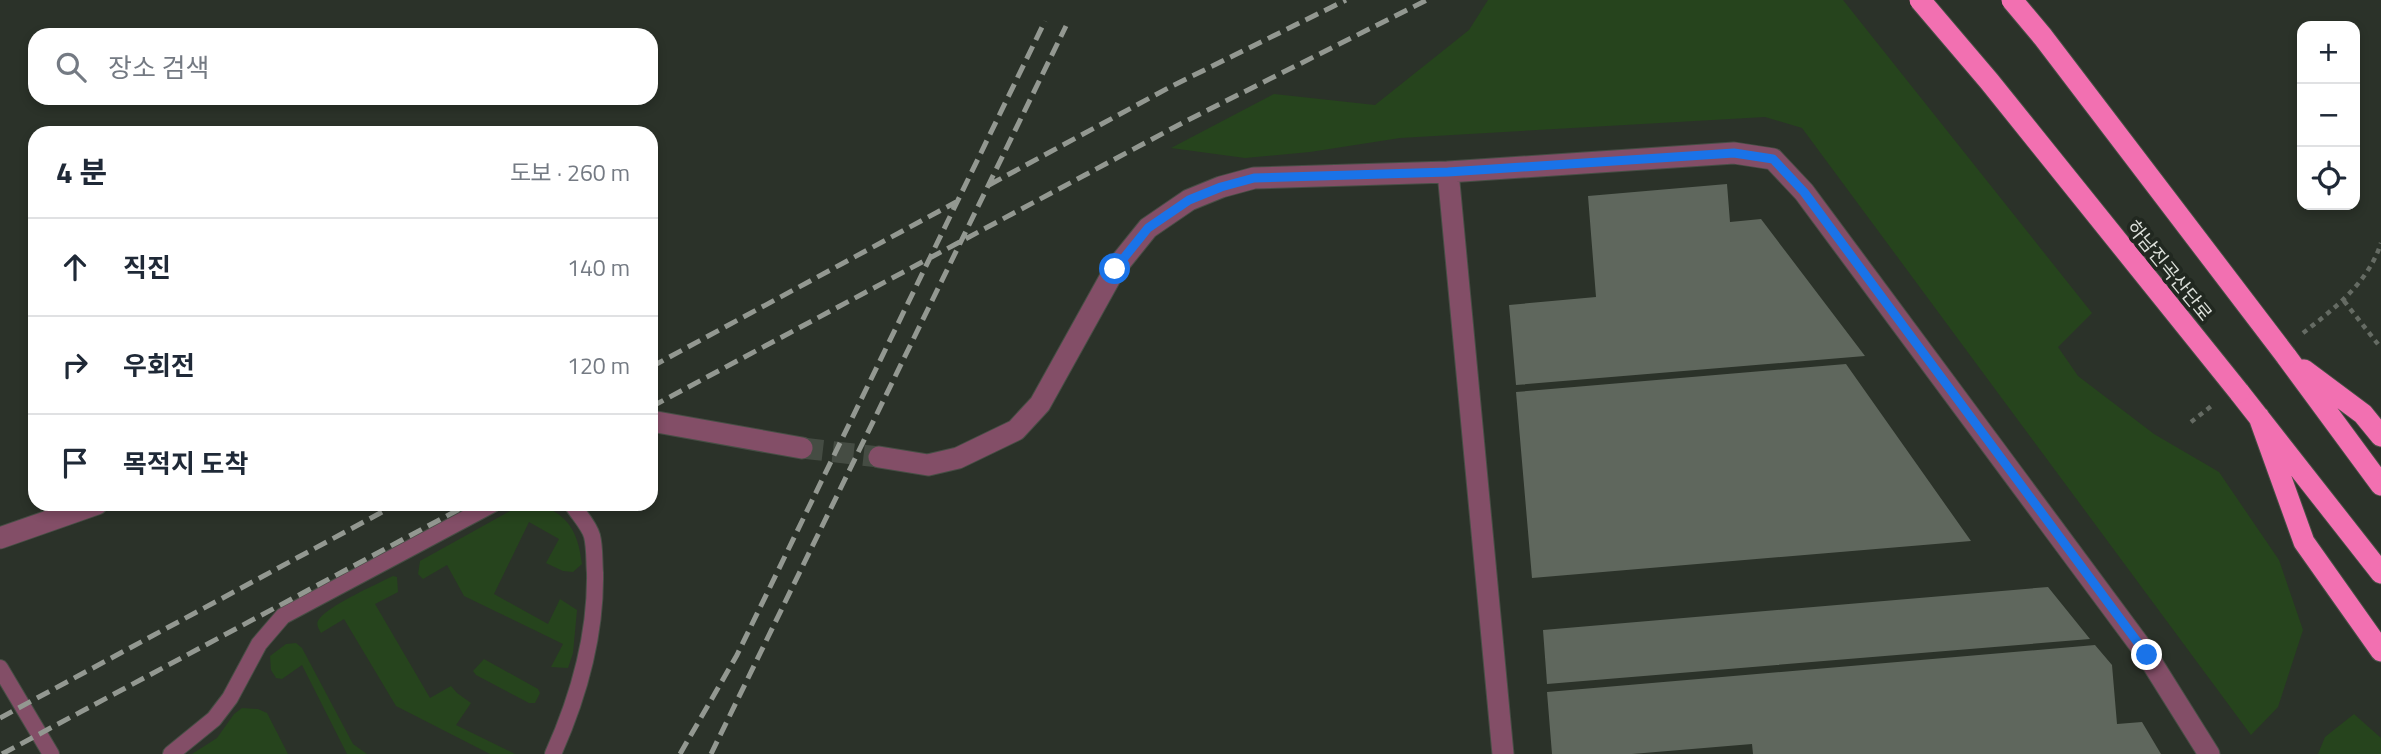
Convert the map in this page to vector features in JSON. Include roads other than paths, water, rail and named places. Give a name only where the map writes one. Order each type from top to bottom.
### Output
[{"type":"highway","name":"하남진곡산단로","points":[[1920,0],[2239,392],[2381,573]]},
{"type":"highway","name":"하남진곡산단로","points":[[2012,0],[2286,356],[2381,485]]},
{"type":"highway","points":[[2286,356],[2363,414],[2381,436]]},
{"type":"highway","points":[[2259,418],[2304,542],[2381,651]]},
{"type":"street","points":[[879,457],[928,465],[958,458],[1016,430],[1041,404],[1115,269],[1148,228],[1189,200],[1221,187],[1254,178],[1448,172],[1734,153],[1773,159],[1804,192],[2139,644],[2209,754]]},
{"type":"street","points":[[1448,172],[1503,754]]},
{"type":"street","points":[[658,422],[802,448]]},
{"type":"street","points":[[0,538],[77,511]]},
{"type":"lane","points":[[171,754],[214,719],[230,698],[259,644],[283,615],[480,511]]},
{"type":"lane","points":[[553,754],[570,714],[592,631],[595,594],[592,534],[577,511]]},
{"type":"lane","points":[[0,668],[51,754]]},
{"type":"tunnel","points":[[802,448],[879,457]]},
{"type":"railway","points":[[989,185],[1170,87],[1346,0]]},
{"type":"railway","points":[[658,403],[1186,121],[1427,0]]},
{"type":"railway","points":[[680,754],[737,655],[1045,21]]},
{"type":"railway","points":[[711,754],[1066,26]]},
{"type":"railway","points":[[658,363],[958,201]]},
{"type":"railway","points":[[0,718],[384,511]]},
{"type":"railway","points":[[2,754],[456,511]]}]
